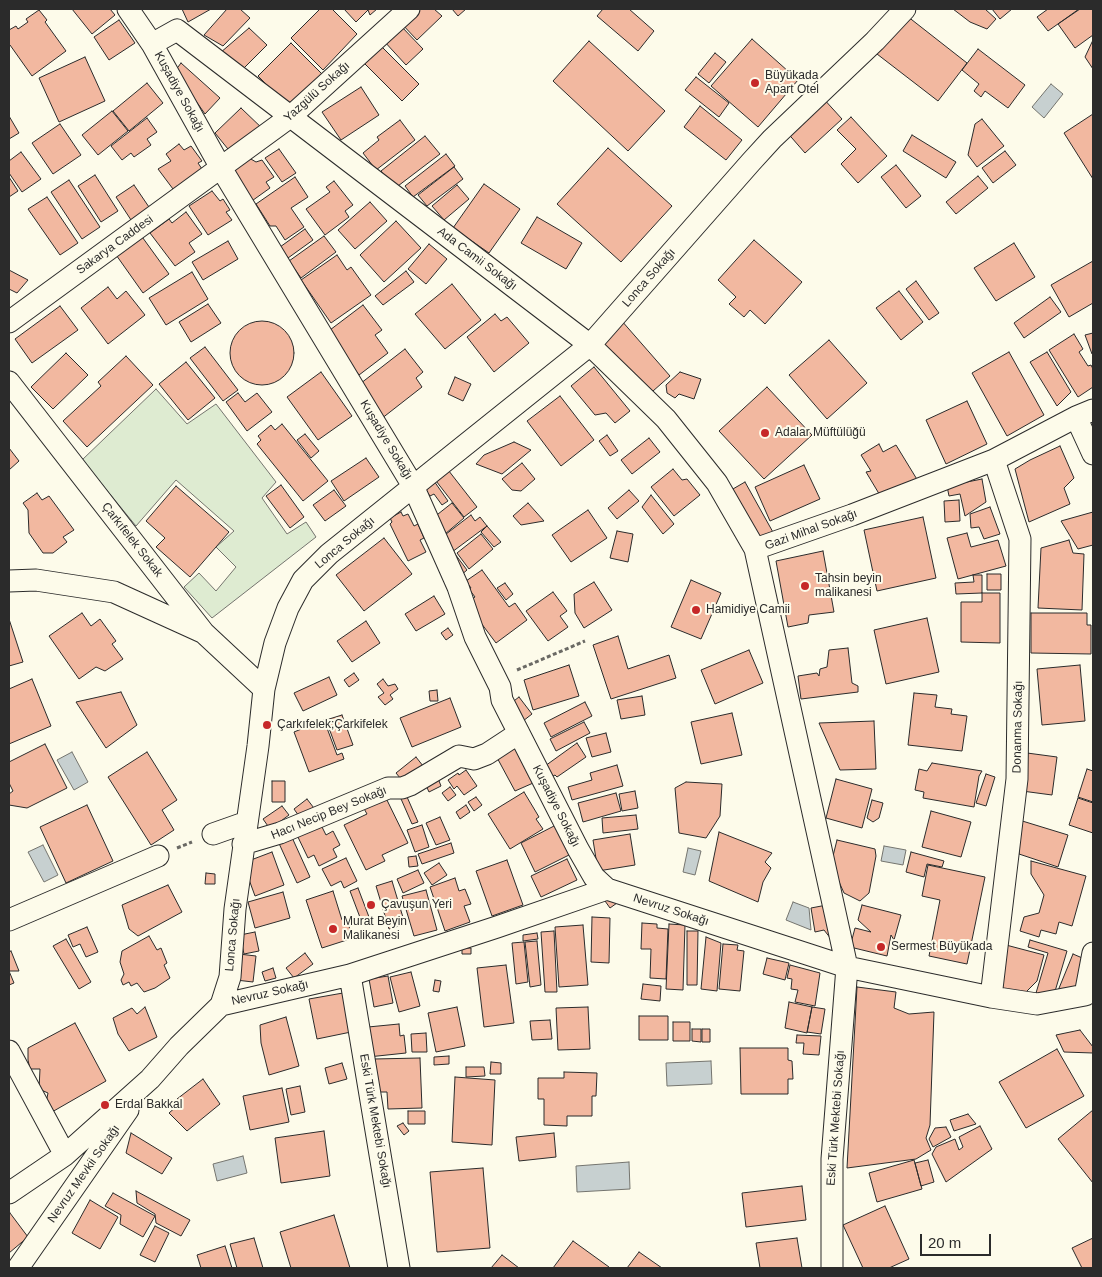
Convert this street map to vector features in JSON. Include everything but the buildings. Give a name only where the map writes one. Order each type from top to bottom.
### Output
[{"type":"street","name":"Kuşadiye Sokağı","points":[[128,9],[152,44],[221,168],[413,486],[458,588],[474,636],[500,687],[502,700],[578,849],[594,877],[607,889]]},
{"type":"street","name":"Yazgülü Sokağı","points":[[221,168],[290,117],[409,9]]},
{"type":"street","name":"Lonca Sokağı","points":[[222,1005],[230,977],[235,909],[258,746],[264,689],[275,643],[284,616],[303,580],[329,554],[590,345],[751,162],[875,41],[905,9]]},
{"type":"street","name":"Ada Camii Sokağı","points":[[152,44],[177,30],[590,345],[666,419],[717,483],[755,549]]},
{"type":"street","name":"Sakarya Caddesi","points":[[9,322],[221,168]]},
{"type":"street","name":"Çarkıfelek Sokak","points":[[9,382],[204,633],[264,689]]},
{"type":"street","name":"Gazi Mihal Sokağı","points":[[847,967],[755,549],[852,515],[994,460],[1084,413]]},
{"type":"street","points":[[1084,413],[1093,454]]},
{"type":"street","name":"Donanma Sokağı","points":[[991,997],[1017,779],[1020,539],[994,460]]},
{"type":"street","points":[[9,581],[36,580],[114,592],[204,633]]},
{"type":"street","name":"Hacı Necip Bey Sokağı","points":[[243,844],[280,833],[388,788],[406,787],[459,756],[474,759],[487,754],[520,733]]},
{"type":"street","points":[[213,834],[247,822]]},
{"type":"street","points":[[9,920],[158,856]]},
{"type":"street","name":"Nevruz Sokağı","points":[[222,1005],[350,975],[497,928],[607,889],[847,967],[991,997],[1037,1004],[1090,998],[1093,953]]},
{"type":"street","name":"Eski Türk Mektebi Sokağı","points":[[832,1268],[832,1159],[847,967]]},
{"type":"street","name":"Eski Türk Mektebi Sokağı","points":[[350,975],[399,1268]]},
{"type":"street","points":[[9,1193],[65,1156],[150,1079],[179,1046],[222,1005]]},
{"type":"street","points":[[9,1051],[65,1156]]},
{"type":"street","name":"Nevruz Mevkii Sokağı","points":[[18,1268],[150,1079]]},
{"type":"path","points":[[496,679],[585,641]]},
{"type":"path","points":[[158,856],[213,834]]},
{"type":"green space","points":[[156,389],[187,424],[216,404],[276,482],[262,498],[287,534],[306,522],[316,537],[212,618],[184,587],[199,573],[216,591],[236,567],[216,547],[234,531],[176,480],[136,526],[82,460]]},
{"type":"shaded area","points":[[1051,84],[1063,94],[1044,118],[1032,107]]},
{"type":"shaded area","points":[[72,752],[88,782],[74,790],[57,760]]},
{"type":"shaded area","points":[[43,845],[58,875],[44,882],[28,852]]},
{"type":"shaded area","points":[[884,846],[906,850],[903,865],[881,861]]},
{"type":"shaded area","points":[[688,848],[701,851],[695,875],[683,872]]},
{"type":"shaded area","points":[[793,902],[809,908],[811,930],[786,920]]},
{"type":"shaded area","points":[[711,1061],[712,1084],[667,1086],[666,1063]]},
{"type":"shaded area","points":[[243,1156],[247,1173],[217,1181],[213,1164]]},
{"type":"shaded area","points":[[629,1162],[630,1189],[577,1192],[576,1166]]},
{"type":"place","name":"Büyükada Apart Otel","points":[[755,83]]},
{"type":"place","name":"Adalar Müftülüğü","points":[[765,433]]},
{"type":"place","name":"Tahsin beyin malikanesi","points":[[805,586]]},
{"type":"place","name":"Hamidiye Camii","points":[[696,610]]},
{"type":"place","name":"Çarkıfelek;Çarkifelek","points":[[267,725]]},
{"type":"place","name":"Çavuşun Yeri","points":[[371,905]]},
{"type":"place","name":"Murat Beyin Malikanesi","points":[[333,929]]},
{"type":"place","name":"Sermest Büyükada","points":[[881,947]]},
{"type":"place","name":"Erdal Bakkal","points":[[105,1105]]}]
